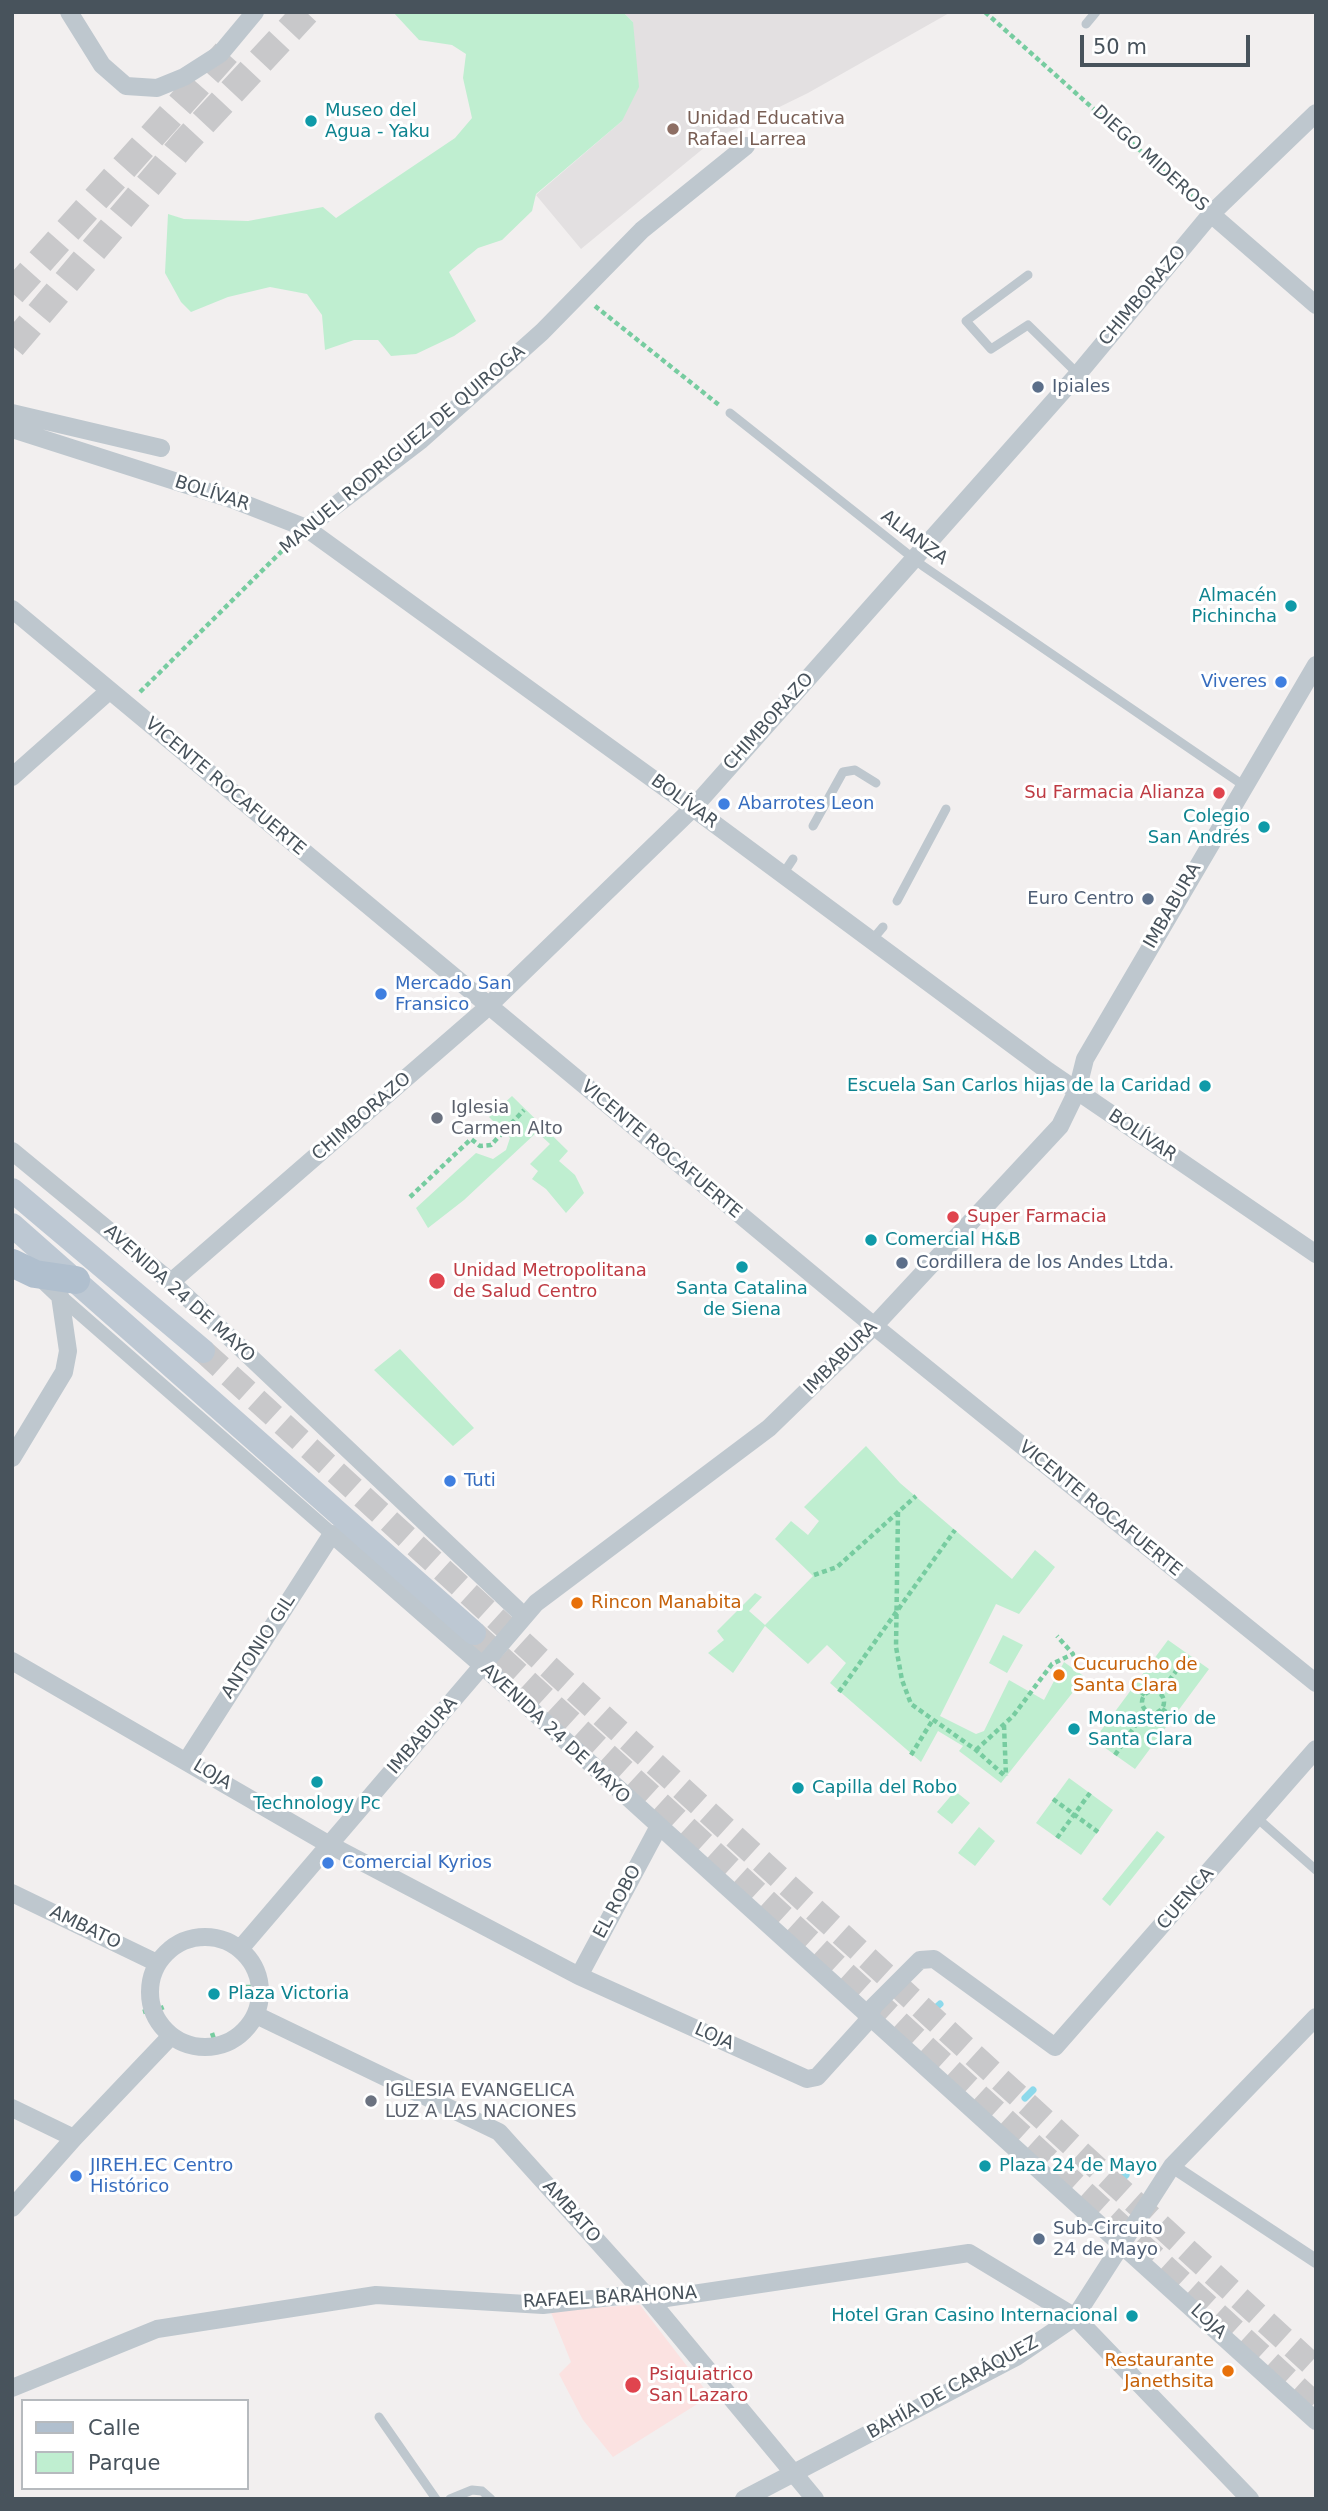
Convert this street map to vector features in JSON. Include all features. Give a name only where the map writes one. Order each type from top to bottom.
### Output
[{"type":"main road","name":"AVENIDA 24 DE MAYO","points":[[12,1190],[203,1351]]},
{"type":"main road","name":"AVENIDA 24 DE MAYO","points":[[12,1224],[68,1288],[474,1633]]},
{"type":"main road","points":[[24,1268],[68,1288]]},
{"type":"street","points":[[69,12],[103,65],[126,86],[157,88],[184,77],[220,54],[255,12]]},
{"type":"street","name":"CHIMBORAZO","points":[[171,1282],[488,1007],[693,808],[1078,374],[1211,214],[1316,113]]},
{"type":"street","name":"MANUEL RODRIGUEZ DE QUIROGA","points":[[306,528],[421,440],[580,295],[642,230],[746,146]]},
{"type":"street","name":"DIEGO MIDEROS","points":[[1211,214],[1316,305]]},
{"type":"street","points":[[12,413],[161,448]]},
{"type":"street","name":"BOLÍVAR","points":[[12,429],[237,501],[306,528],[783,874],[877,934],[1077,1091],[1316,1254]]},
{"type":"street","name":"VICENTE ROCAFUERTE","points":[[12,609],[874,1326],[1316,1683]]},
{"type":"street","name":"IMBABURA","points":[[240,1949],[328,1844],[482,1674],[536,1603],[769,1428],[874,1326],[1060,1126],[1077,1091],[1085,1059],[1243,785],[1316,665]]},
{"type":"street","points":[[12,777],[109,691]]},
{"type":"street","name":"AVENIDA 24 DE MAYO","points":[[12,1151],[171,1282],[524,1616]]},
{"type":"street","points":[[13,1454],[64,1371],[68,1288]]},
{"type":"street","name":"AVENIDA 24 DE MAYO","points":[[68,1288],[482,1674],[868,2015]]},
{"type":"street","name":"ANTONIO GIL","points":[[187,1760],[332,1534]]},
{"type":"street","name":"LOJA","points":[[12,1661],[328,1844],[579,1976],[807,2079],[817,2077],[865,2024],[868,2015],[1316,2421]]},
{"type":"street","name":"CUENCA","points":[[868,2015],[908,1968],[920,1960],[934,1959],[1055,2048],[1316,1749]]},
{"type":"street","name":"EL ROBO","points":[[579,1976],[655,1828]]},
{"type":"street","name":"AMBATO","points":[[12,1893],[157,1963]]},
{"type":"street","points":[[205,1937],[223,1940],[240,1949],[252,1962],[260,1979],[261,1997],[256,2015],[234,2040],[219,2046],[202,2048],[171,2036],[152,2010],[149,1994],[157,1963],[170,1949],[186,1940],[205,1937]]},
{"type":"street","name":"AMBATO","points":[[256,2015],[499,2132],[644,2292],[815,2499]]},
{"type":"street","name":"BAHÍA DE CARÁQUEZ","points":[[744,2499],[1016,2357],[1075,2317],[1172,2166],[1316,2017]]},
{"type":"street","points":[[12,2208],[171,2036]]},
{"type":"street","points":[[12,2108],[74,2138]]},
{"type":"street","points":[[1172,2166],[1316,2261]]},
{"type":"street","points":[[1121,2246],[1316,2428]]},
{"type":"street","name":"RAFAEL BARAHONA","points":[[12,2388],[157,2329],[376,2295],[543,2305],[644,2292],[666,2298],[969,2253],[1075,2317],[1250,2499]]},
{"type":"lane","points":[[1086,24],[1097,12]]},
{"type":"lane","points":[[1028,275],[966,321],[991,349],[1028,325],[1078,374]]},
{"type":"lane","name":"ALIANZA","points":[[730,413],[914,559],[1243,785]]},
{"type":"lane","points":[[813,826],[843,772],[855,769],[876,783]]},
{"type":"lane","points":[[897,901],[946,809]]},
{"type":"lane","points":[[783,874],[793,859]]},
{"type":"lane","points":[[1257,1818],[1316,1870]]},
{"type":"lane","points":[[379,2417],[436,2499]]},
{"type":"lane","points":[[450,2499],[472,2490],[482,2491],[491,2499]]},
{"type":"path","name":"DIEGO MIDEROS","points":[[985,12],[1211,214]]},
{"type":"path","points":[[580,295],[730,413]]},
{"type":"path","name":"MANUEL RODRIGUEZ DE QUIROGA","points":[[127,705],[306,528]]},
{"type":"path","points":[[410,1197],[471,1139],[480,1146],[491,1145],[524,1110]]},
{"type":"path","points":[[814,1575],[836,1567],[916,1496]]},
{"type":"path","points":[[898,1512],[896,1647],[902,1680],[911,1704],[976,1750],[1006,1777],[1004,1725]]},
{"type":"path","points":[[839,1692],[955,1530]]},
{"type":"path","points":[[976,1750],[1004,1725],[1052,1664],[1073,1654],[1056,1636]]},
{"type":"path","points":[[1159,1694],[1188,1654]]},
{"type":"path","points":[[1133,1687],[1145,1695]]},
{"type":"path","points":[[1153,1692],[1159,1694],[1164,1700],[1162,1709],[1154,1713],[1146,1710],[1142,1703],[1145,1695],[1153,1692]]},
{"type":"path","points":[[1162,1709],[1173,1717]]},
{"type":"path","points":[[1115,1755],[1146,1710]]},
{"type":"path","points":[[911,1755],[932,1721]]},
{"type":"path","points":[[1057,1838],[1090,1793]]},
{"type":"path","points":[[1053,1799],[1098,1832]]},
{"type":"path","points":[[262,1985],[269,1984]]},
{"type":"path","points":[[212,2033],[214,2039]]},
{"type":"shaded area","name":"Unidad Educativa Rafael Larrea","points":[[623,12],[951,12],[808,93],[716,138],[581,249],[536,195],[622,121],[633,22]]},
{"type":"shaded area","name":"Psiquiatrico San Lazaro","points":[[640,2305],[710,2396],[613,2457],[583,2420],[559,2374],[571,2362],[550,2310]]},
{"type":"green space","points":[[393,12],[623,12],[633,22],[639,87],[622,121],[536,194],[532,211],[502,240],[478,248],[449,272],[476,321],[454,336],[416,354],[391,356],[378,340],[354,340],[325,350],[322,315],[307,294],[270,287],[228,297],[191,312],[181,302],[165,273],[168,214],[184,219],[248,221],[323,207],[336,218],[455,138],[472,118],[463,78],[466,54],[452,45],[419,40]]},
{"type":"green space","points":[[512,1096],[568,1151],[559,1161],[575,1175],[584,1193],[566,1213],[546,1189],[532,1179],[538,1171],[530,1164],[550,1144],[537,1132],[464,1200],[428,1228],[416,1208],[476,1153],[493,1159],[506,1150],[510,1138],[489,1117]]},
{"type":"green space","points":[[400,1349],[474,1428],[453,1446],[374,1370]]},
{"type":"green space","points":[[866,1446],[900,1483],[1012,1579],[1035,1550],[1055,1567],[1019,1614],[996,1604],[940,1716],[976,1734],[984,1731],[1009,1680],[1044,1700],[1064,1662],[1085,1677],[1001,1783],[959,1751],[963,1746],[938,1731],[921,1762],[830,1683],[846,1663],[827,1645],[808,1664],[765,1626],[733,1673],[708,1653],[724,1640],[717,1631],[755,1593],[762,1597],[749,1611],[765,1625],[813,1576],[775,1539],[791,1521],[808,1535],[819,1521],[804,1507]]},
{"type":"green space","points":[[1003,1635],[1023,1645],[1007,1673],[989,1663]]},
{"type":"green space","points":[[1168,1640],[1209,1669],[1135,1769],[1094,1740]]},
{"type":"green space","points":[[1069,1778],[1113,1810],[1081,1855],[1036,1823]]},
{"type":"green space","points":[[955,1791],[970,1803],[952,1824],[937,1812]]},
{"type":"green space","points":[[979,1827],[995,1841],[975,1866],[958,1853]]},
{"type":"green space","points":[[1157,1831],[1165,1837],[1110,1906],[1102,1899]]},
{"type":"waterway","points":[[931,2012],[940,2004]]},
{"type":"waterway","points":[[1025,2098],[1033,2090]]},
{"type":"waterway","points":[[1118,2182],[1126,2175]]},
{"type":"tunnel","points":[[12,346],[185,142],[306,12]]},
{"type":"tunnel","points":[[12,293],[235,43]]},
{"type":"tunnel","points":[[203,1351],[1316,2368]]},
{"type":"tunnel","points":[[474,1633],[1316,2405]]},
{"type":"place","name":"Museo del Agua - Yaku","points":[[311,121]]},
{"type":"place","name":"Unidad Educativa Rafael Larrea","points":[[673,129]]},
{"type":"place","name":"Ipiales","points":[[1038,387]]},
{"type":"place","name":"Almacén Pichincha","points":[[1291,606]]},
{"type":"place","name":"Viveres","points":[[1281,682]]},
{"type":"place","name":"Su Farmacia Alianza","points":[[1219,793]]},
{"type":"place","name":"Abarrotes Leon","points":[[724,804]]},
{"type":"place","name":"Colegio San Andrés","points":[[1264,827]]},
{"type":"place","name":"Euro Centro","points":[[1148,899]]},
{"type":"place","name":"Mercado San Fransico","points":[[381,994]]},
{"type":"place","name":"Escuela San Carlos hijas de la Caridad","points":[[1205,1086]]},
{"type":"place","name":"Iglesia Carmen Alto","points":[[437,1118]]},
{"type":"place","name":"Super Farmacia","points":[[953,1217]]},
{"type":"place","name":"Comercial H&B","points":[[871,1240]]},
{"type":"place","name":"Cordillera de los Andes Ltda.","points":[[902,1263]]},
{"type":"place","name":"Santa Catalina de Siena","points":[[742,1267]]},
{"type":"place","name":"Unidad Metropolitana de Salud Centro","points":[[437,1281]]},
{"type":"place","name":"Tuti","points":[[450,1481]]},
{"type":"place","name":"Rincon Manabita","points":[[577,1603]]},
{"type":"place","name":"Cucurucho de Santa Clara","points":[[1059,1675]]},
{"type":"place","name":"Monasterio de Santa Clara","points":[[1074,1729]]},
{"type":"place","name":"Technology Pc","points":[[317,1782]]},
{"type":"place","name":"Capilla del Robo","points":[[798,1788]]},
{"type":"place","name":"Comercial Kyrios","points":[[328,1863]]},
{"type":"place","name":"Plaza Victoria","points":[[214,1994]]},
{"type":"place","name":"IGLESIA EVANGELICA LUZ A LAS NACIONES","points":[[371,2101]]},
{"type":"place","name":"Plaza 24 de Mayo","points":[[985,2166]]},
{"type":"place","name":"JIREH.EC Centro Histórico","points":[[76,2176]]},
{"type":"place","name":"Sub-Circuito 24 de Mayo","points":[[1039,2239]]},
{"type":"place","name":"Hotel Gran Casino Internacional","points":[[1132,2316]]},
{"type":"place","name":"Restaurante Janethsita","points":[[1228,2371]]},
{"type":"place","name":"Psiquiatrico San Lazaro","points":[[633,2385]]}]
